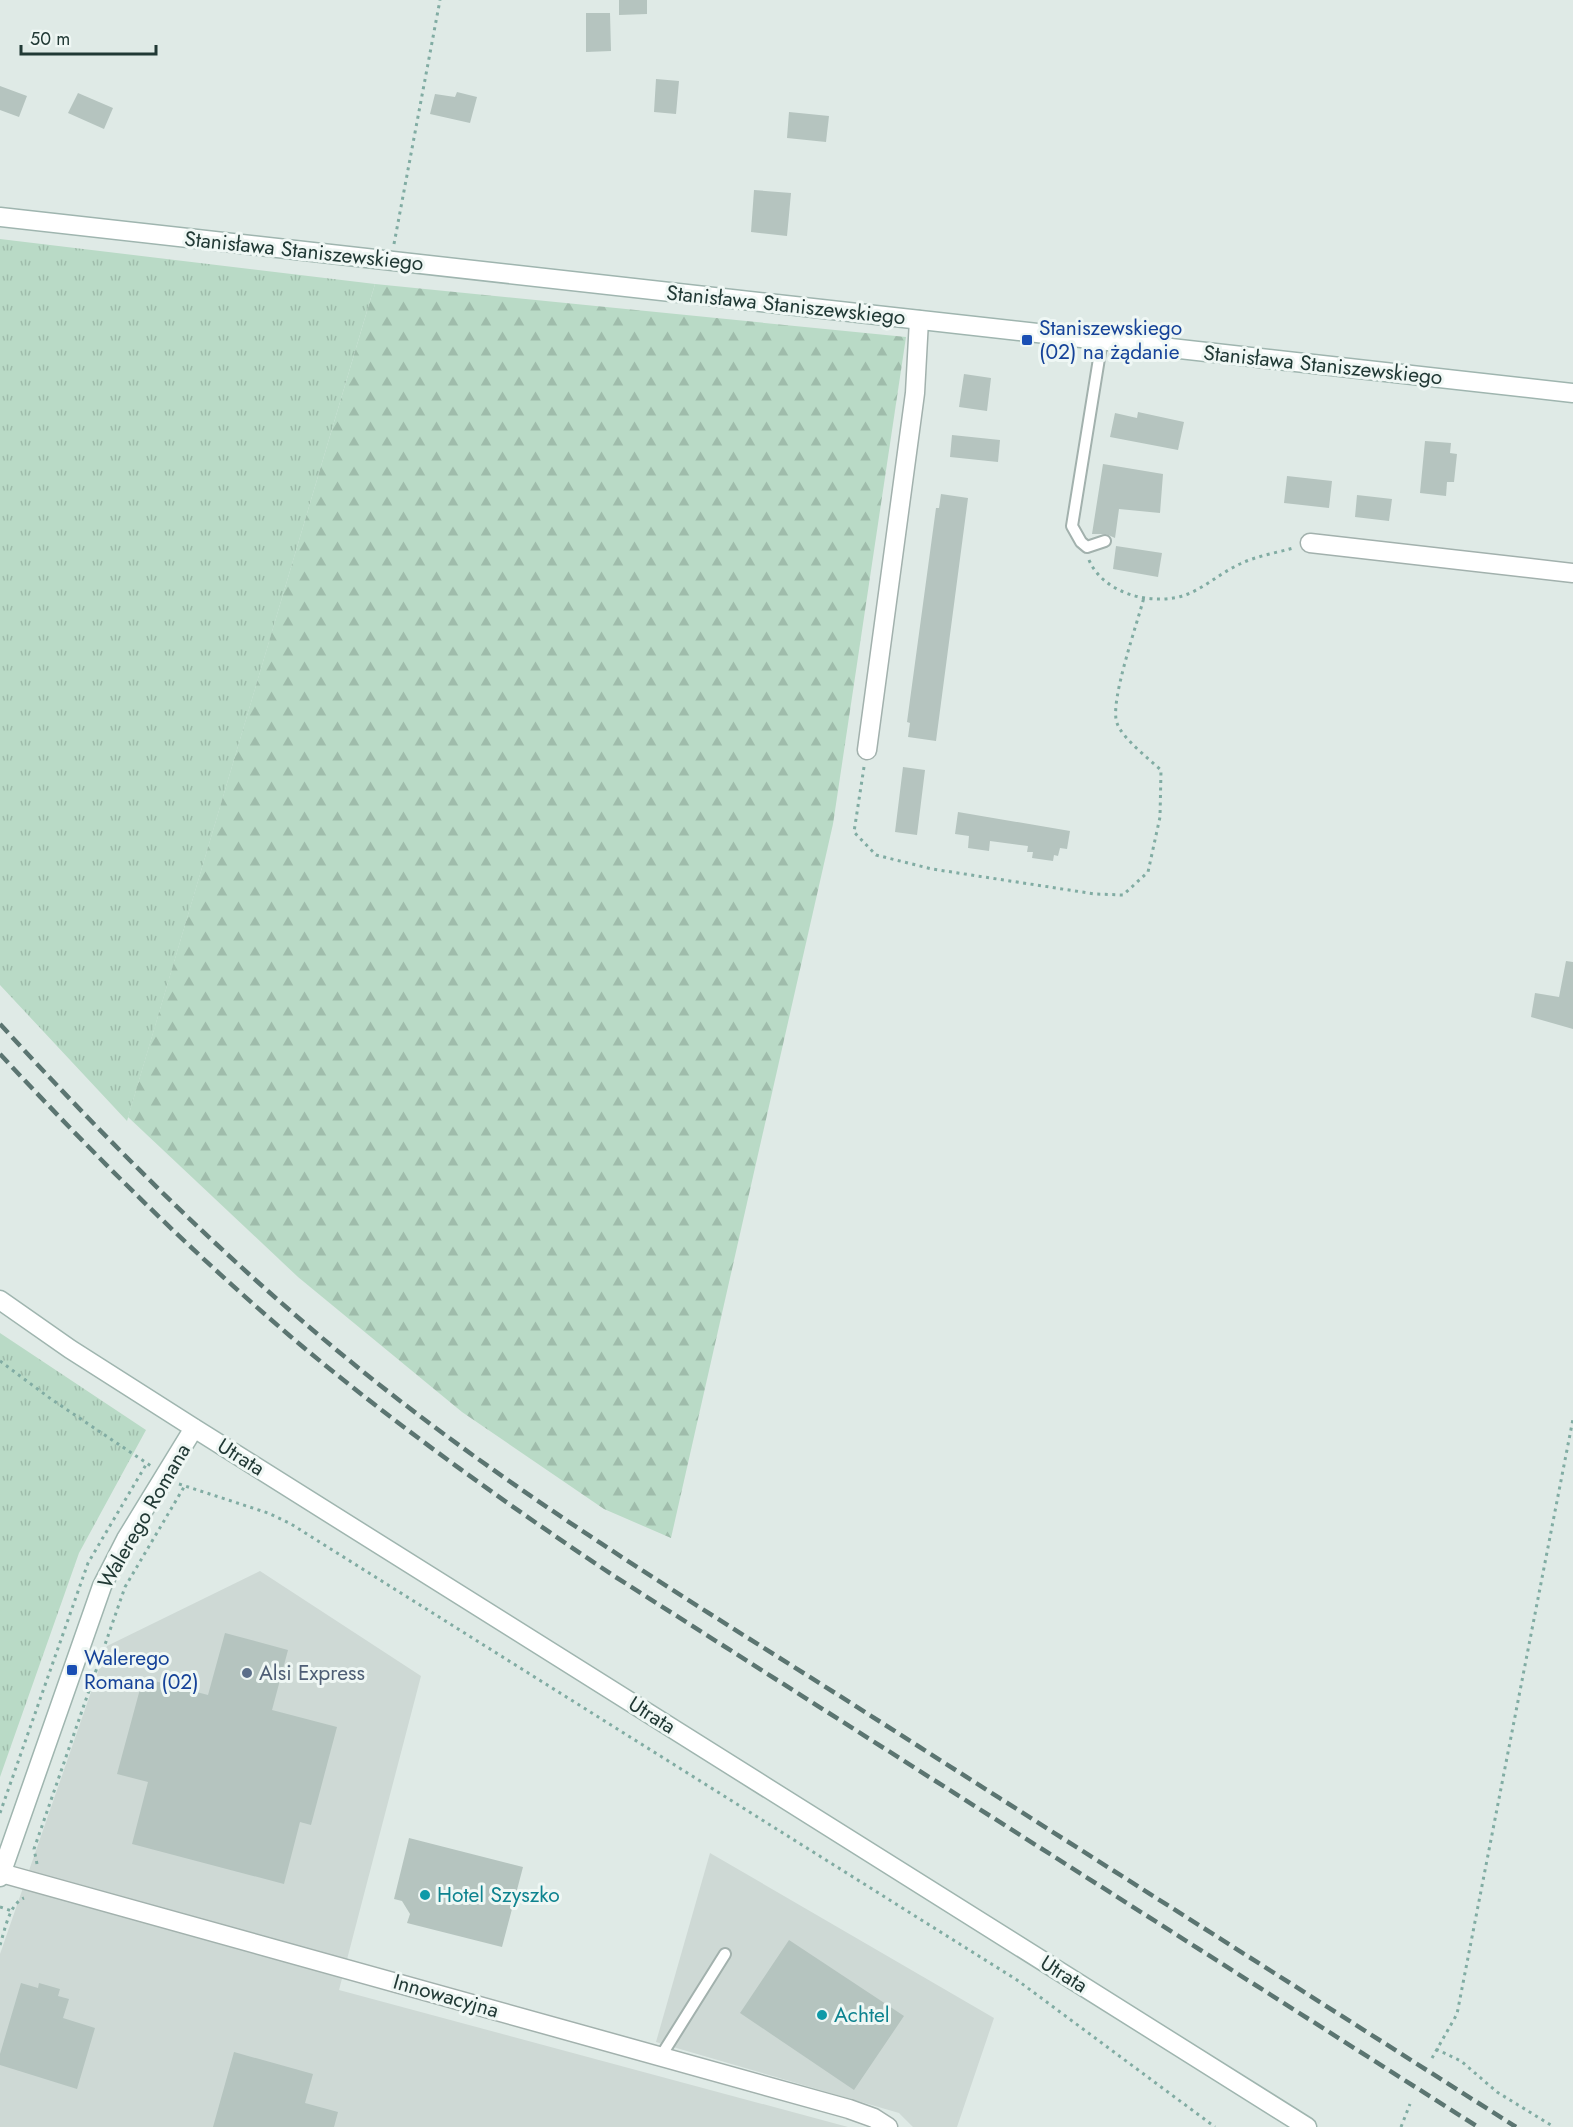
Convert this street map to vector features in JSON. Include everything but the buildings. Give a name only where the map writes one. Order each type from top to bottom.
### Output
[{"type":"street","name":"Stanisława Staniszewskiego","points":[[0,217],[1573,393]]},
{"type":"street","points":[[867,750],[915,393],[918,320]]},
{"type":"street","points":[[1310,543],[1573,573]]},
{"type":"street","name":"Utrata","points":[[0,1300],[70,1349],[194,1428],[1307,2127]]},
{"type":"street","name":"Walerego Romana","points":[[1,1875],[102,1586],[126,1539],[194,1428]]},
{"type":"street","name":"Innowacyjna","points":[[1,1875],[849,2109],[874,2118],[888,2127]]},
{"type":"lane","points":[[1102,340],[1072,526],[1081,542],[1087,547],[1105,541]]},
{"type":"lane","points":[[661,2056],[724,1954]]},
{"type":"path","points":[[392,261],[440,0]]},
{"type":"path","points":[[1081,542],[1092,568],[1104,583],[1120,591],[1158,600],[1187,594],[1240,564],[1310,543]]},
{"type":"path","points":[[867,750],[854,832],[876,855],[932,869],[1095,894],[1123,895],[1148,872],[1160,817],[1161,770],[1135,746],[1117,723],[1117,698],[1144,597]]},
{"type":"path","points":[[0,1361],[51,1399],[184,1487],[268,1513],[291,1524],[1017,1980],[1215,2127]]},
{"type":"path","points":[[1432,2058],[1457,2014],[1573,1419]]},
{"type":"path","points":[[0,1945],[17,1900],[31,1895],[38,1871],[33,1849],[124,1587],[184,1487]]},
{"type":"path","points":[[0,1907],[12,1911]]},
{"type":"path","points":[[1436,2049],[1461,2061],[1497,2092],[1554,2127]]},
{"type":"path","points":[[1401,2127],[1410,2104]]},
{"type":"shaded area","points":[[260,1571],[421,1676],[339,1990],[848,2127],[0,2127],[0,1954],[107,1646]]},
{"type":"shaded area","points":[[710,1853],[994,2018],[957,2127],[913,2127],[899,2113],[656,2042]]},
{"type":"green space","points":[[0,239],[375,284],[127,1121],[0,985]]},
{"type":"green space","points":[[375,284],[906,337],[833,824],[671,1538],[604,1509],[462,1412],[298,1277],[128,1117]]},
{"type":"green space","points":[[0,1333],[146,1430],[79,1553],[0,1777]]},
{"type":"railway","points":[[0,1024],[89,1119],[228,1255],[376,1382],[492,1469],[671,1589],[1516,2127]]},
{"type":"railway","points":[[0,1054],[105,1164],[214,1269],[368,1400],[449,1460],[614,1576],[1478,2127]]},
{"type":"place","name":"Staniszewskiego (02) na żądanie","points":[[1027,340]]},
{"type":"place","name":"Walerego Romana (02)","points":[[72,1670]]},
{"type":"place","name":"Alsi Express","points":[[247,1673]]},
{"type":"place","name":"Hotel Szyszko","points":[[425,1895]]},
{"type":"place","name":"Achtel","points":[[822,2015]]}]
